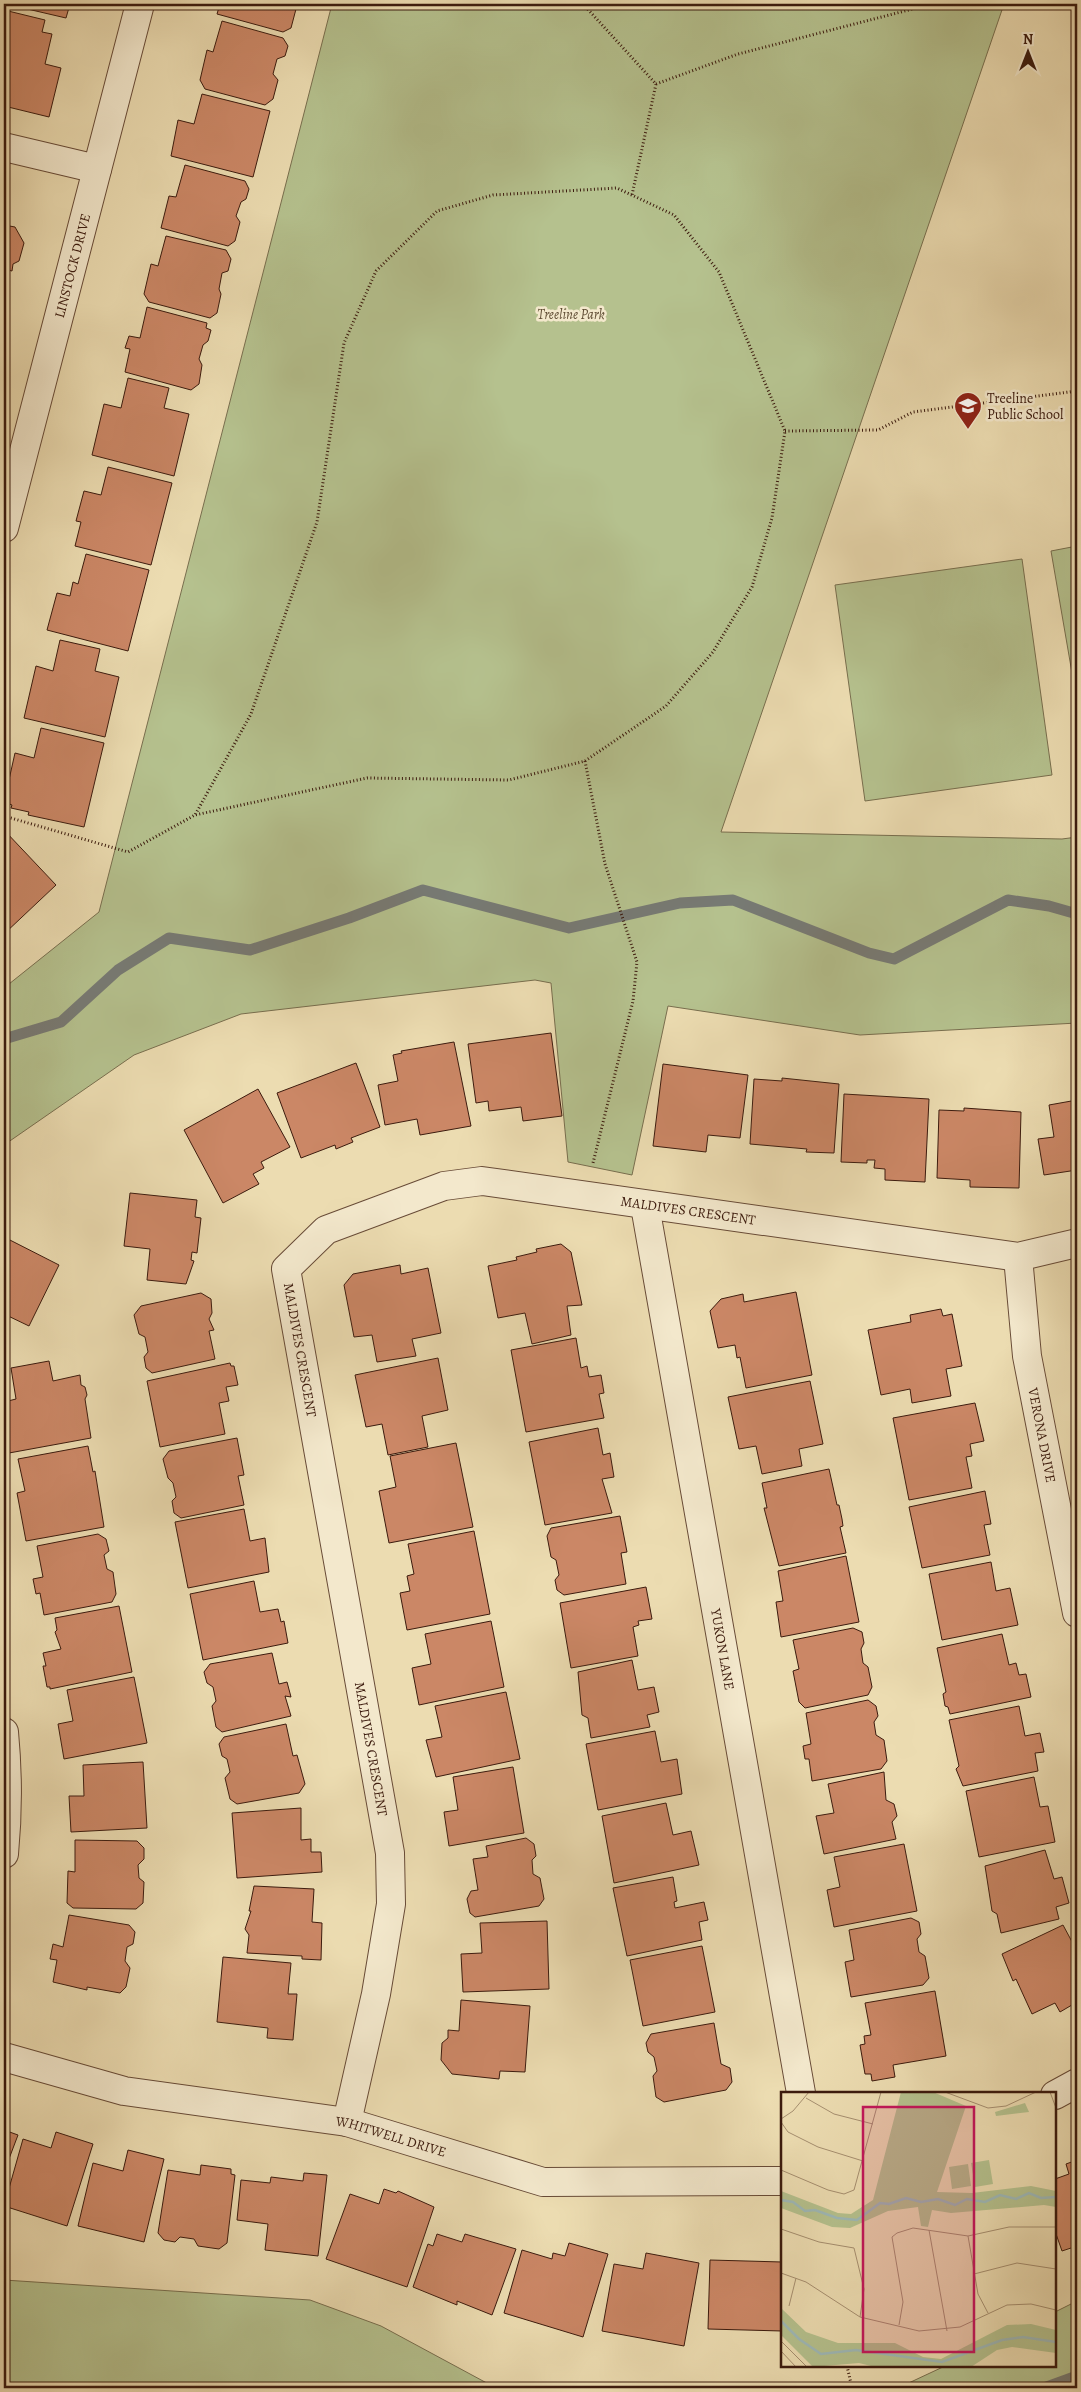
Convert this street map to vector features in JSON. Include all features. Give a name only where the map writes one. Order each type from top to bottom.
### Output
[{"type":"street","name":"LINSTOCK DRIVE","points":[[4,525],[140,4]]},
{"type":"street","points":[[4,147],[96,169]]},
{"type":"street","name":"MALDIVES CRESCENT","points":[[347,2122],[376,1994],[391,1904],[390,1853],[286,1269],[326,1230],[444,1186],[482,1181],[645,1206],[1018,1257],[1077,1243]]},
{"type":"street","name":"YUKON LANE","points":[[645,1206],[801,2092]]},
{"type":"street","name":"VERONA DRIVE","points":[[1018,1257],[1027,1356],[1077,1612]]},
{"type":"street","points":[[4,1732],[8,1776],[8,1813],[4,1854]]},
{"type":"street","name":"WHITWELL DRIVE","points":[[4,2057],[124,2091],[177,2100],[347,2122],[543,2182],[781,2181]]},
{"type":"street","points":[[1056,2094],[1077,2083]]},
{"type":"path","points":[[583,4],[656,84]]},
{"type":"path","points":[[656,84],[738,54],[932,4]]},
{"type":"path","points":[[632,195],[656,84]]},
{"type":"path","points":[[4,816],[128,852],[195,815],[367,778],[509,780],[585,761],[666,706],[713,652],[752,587],[772,518],[785,431],[719,272],[674,215],[617,188],[493,195],[437,210],[376,271],[344,343],[317,522],[251,714],[195,815]]},
{"type":"path","points":[[785,431],[878,430],[913,412],[1077,392]]},
{"type":"path","points":[[584,1197],[633,1001],[637,962],[605,864],[585,761]]},
{"type":"path","points":[[847,2367],[852,2388]]},
{"type":"green space","name":"Treeline Park","points":[[332,4],[1004,4],[721,832],[1062,839],[1077,837],[1077,1023],[860,1035],[668,1006],[632,1175],[568,1162],[551,983],[535,980],[241,1014],[134,1055],[4,1145],[4,988],[99,912]]},
{"type":"green space","points":[[1077,546],[1077,702],[1051,551]]},
{"type":"green space","points":[[1022,559],[1052,775],[865,801],[835,585]]},
{"type":"green space","points":[[4,2280],[310,2300],[381,2326],[496,2388],[4,2388]]},
{"type":"green space","points":[[1077,2301],[1077,2388],[898,2388],[943,2367],[1056,2367],[1056,2312]]},
{"type":"building","points":[[6,4],[70,4],[66,18]]},
{"type":"building","points":[[220,4],[293,4],[296,9],[291,28],[283,32],[217,14]]},
{"type":"building","points":[[4,10],[45,20],[42,32],[52,34],[45,64],[61,68],[49,117],[4,106]]},
{"type":"building","points":[[222,21],[283,38],[288,46],[285,56],[277,59],[273,74],[278,80],[273,99],[265,105],[205,89],[200,80],[207,50],[213,52]]},
{"type":"building","points":[[202,94],[270,111],[253,177],[171,156],[178,120],[194,124]]},
{"type":"building","points":[[185,165],[245,181],[249,189],[246,199],[241,202],[236,216],[240,222],[235,241],[228,246],[161,228],[169,196],[176,197]]},
{"type":"building","points":[[4,225],[15,227],[24,243],[19,261],[13,264],[12,271],[4,269]]},
{"type":"building","points":[[166,236],[226,250],[231,259],[228,271],[222,273],[219,289],[221,294],[217,313],[210,318],[149,302],[144,294],[151,264],[158,266]]},
{"type":"building","points":[[147,307],[207,323],[206,328],[211,330],[208,341],[203,345],[199,359],[202,365],[199,384],[191,390],[125,372],[130,349],[125,348],[129,336],[140,338]]},
{"type":"building","points":[[128,378],[169,388],[164,408],[189,414],[174,476],[92,455],[104,404],[121,408]]},
{"type":"building","points":[[108,467],[172,483],[151,565],[75,546],[81,522],[76,521],[84,491],[101,495]]},
{"type":"building","points":[[86,554],[149,570],[128,651],[47,630],[57,593],[70,596],[73,582],[78,584]]},
{"type":"building","points":[[60,640],[100,649],[95,671],[119,677],[105,737],[24,718],[36,666],[53,671]]},
{"type":"building","points":[[41,728],[104,743],[84,827],[28,815],[29,812],[11,808],[12,805],[4,802],[15,753],[34,758]]},
{"type":"building","points":[[4,830],[56,885],[4,934]]},
{"type":"building","points":[[551,1033],[562,1116],[523,1121],[521,1107],[489,1111],[488,1101],[476,1103],[468,1044]]},
{"type":"building","points":[[454,1042],[471,1126],[420,1135],[417,1119],[385,1125],[378,1085],[398,1081],[393,1055],[402,1053],[401,1051]]},
{"type":"building","points":[[356,1063],[380,1127],[351,1138],[353,1142],[336,1149],[335,1145],[301,1158],[277,1093]]},
{"type":"building","points":[[663,1064],[748,1075],[740,1138],[708,1135],[706,1152],[653,1146]]},
{"type":"building","points":[[782,1078],[839,1084],[834,1153],[806,1152],[807,1149],[750,1144],[754,1079],[782,1081]]},
{"type":"building","points":[[258,1089],[290,1147],[261,1162],[264,1168],[253,1174],[259,1184],[223,1203],[184,1130]]},
{"type":"building","points":[[844,1094],[929,1099],[925,1182],[885,1180],[885,1169],[874,1168],[875,1160],[867,1160],[867,1163],[841,1162]]},
{"type":"building","points":[[1077,1100],[1077,1170],[1044,1175],[1038,1139],[1054,1137],[1049,1105]]},
{"type":"building","points":[[964,1108],[1021,1112],[1019,1188],[970,1187],[970,1180],[937,1178],[939,1110],[964,1111]]},
{"type":"building","points":[[130,1193],[197,1200],[195,1217],[201,1218],[197,1253],[192,1252],[191,1260],[194,1261],[186,1284],[147,1280],[150,1249],[124,1246]]},
{"type":"building","points":[[4,1237],[59,1265],[29,1326],[4,1314]]},
{"type":"building","points":[[561,1244],[571,1252],[582,1305],[567,1306],[571,1335],[532,1344],[525,1313],[498,1318],[488,1266],[517,1260],[516,1257],[537,1252],[536,1249]]},
{"type":"building","points":[[400,1265],[401,1274],[428,1268],[441,1333],[412,1339],[416,1356],[377,1362],[372,1335],[354,1337],[344,1285],[353,1274]]},
{"type":"building","points":[[796,1292],[812,1375],[746,1388],[740,1357],[737,1358],[735,1345],[718,1348],[710,1311],[721,1299],[743,1294],[744,1302]]},
{"type":"building","points":[[201,1293],[211,1299],[212,1313],[209,1319],[214,1330],[209,1331],[215,1359],[152,1373],[146,1368],[144,1357],[148,1352],[145,1337],[139,1334],[134,1315],[141,1306]]},
{"type":"building","points":[[941,1309],[943,1316],[952,1314],[962,1366],[946,1369],[951,1396],[912,1403],[910,1389],[881,1395],[868,1330],[911,1322],[910,1315]]},
{"type":"building","points":[[1077,1318],[1077,1335],[1074,1319]]},
{"type":"building","points":[[576,1338],[581,1368],[587,1366],[589,1377],[601,1375],[604,1393],[599,1394],[604,1418],[526,1432],[511,1350]]},
{"type":"building","points":[[438,1358],[448,1410],[422,1416],[428,1447],[388,1455],[382,1424],[366,1427],[355,1375]]},
{"type":"building","points":[[49,1361],[53,1381],[80,1375],[81,1385],[85,1387],[87,1395],[85,1399],[91,1438],[9,1453],[4,1428],[4,1402],[16,1399],[11,1368]]},
{"type":"building","points":[[230,1363],[231,1366],[234,1366],[238,1385],[226,1387],[229,1401],[219,1403],[225,1434],[160,1447],[147,1381]]},
{"type":"building","points":[[810,1381],[823,1444],[799,1449],[802,1466],[762,1474],[756,1446],[739,1449],[728,1397]]},
{"type":"building","points":[[975,1403],[984,1441],[970,1444],[972,1456],[966,1457],[972,1488],[909,1500],[893,1418]]},
{"type":"building","points":[[598,1428],[603,1455],[610,1453],[614,1477],[602,1479],[612,1513],[545,1525],[529,1442]]},
{"type":"building","points":[[237,1438],[244,1475],[238,1476],[244,1505],[181,1518],[174,1513],[172,1501],[176,1497],[173,1483],[168,1478],[163,1459],[169,1451]]},
{"type":"building","points":[[456,1443],[473,1527],[389,1543],[379,1491],[396,1487],[390,1456]]},
{"type":"building","points":[[88,1446],[93,1472],[95,1471],[104,1527],[26,1541],[17,1493],[25,1491],[18,1459]]},
{"type":"building","points":[[829,1469],[842,1519],[843,1526],[840,1527],[846,1553],[779,1566],[764,1508],[767,1508],[762,1483]]},
{"type":"building","points":[[985,1491],[991,1524],[984,1525],[990,1555],[922,1568],[909,1507]]},
{"type":"building","points":[[244,1509],[250,1541],[265,1538],[269,1572],[188,1588],[175,1522]]},
{"type":"building","points":[[620,1516],[627,1552],[621,1553],[626,1584],[564,1595],[557,1590],[555,1580],[559,1575],[556,1560],[551,1557],[547,1536],[551,1528]]},
{"type":"building","points":[[474,1531],[490,1614],[407,1630],[400,1593],[410,1591],[407,1576],[414,1574],[408,1544]]},
{"type":"building","points":[[98,1534],[106,1539],[109,1551],[104,1555],[107,1569],[113,1572],[116,1594],[112,1602],[44,1615],[40,1593],[36,1594],[33,1579],[43,1577],[37,1546]]},
{"type":"building","points":[[846,1556],[859,1622],[781,1637],[776,1602],[783,1601],[778,1571]]},
{"type":"building","points":[[991,1562],[996,1591],[1010,1588],[1018,1625],[942,1640],[929,1574]]},
{"type":"building","points":[[254,1581],[260,1612],[278,1609],[281,1622],[284,1621],[288,1643],[203,1660],[190,1594]]},
{"type":"building","points":[[646,1587],[652,1619],[638,1621],[639,1625],[633,1627],[638,1656],[571,1668],[560,1603]]},
{"type":"building","points":[[119,1606],[132,1672],[50,1689],[50,1687],[47,1687],[43,1666],[46,1666],[43,1653],[61,1649],[55,1632],[57,1630],[55,1618]]},
{"type":"building","points":[[491,1621],[504,1687],[419,1705],[412,1668],[431,1664],[425,1634]]},
{"type":"building","points":[[853,1628],[862,1632],[864,1643],[861,1649],[863,1663],[868,1667],[872,1687],[868,1695],[805,1708],[799,1702],[793,1671],[799,1669],[793,1640]]},
{"type":"building","points":[[1002,1634],[1009,1665],[1016,1663],[1019,1675],[1026,1674],[1031,1697],[950,1714],[948,1707],[945,1706],[943,1694],[946,1692],[937,1648]]},
{"type":"building","points":[[272,1653],[279,1684],[287,1682],[291,1697],[285,1696],[291,1716],[222,1732],[216,1727],[212,1706],[216,1701],[213,1687],[207,1683],[204,1672],[210,1664]]},
{"type":"building","points":[[632,1660],[638,1690],[654,1687],[659,1712],[647,1715],[650,1727],[591,1738],[588,1718],[582,1715],[578,1672]]},
{"type":"building","points":[[134,1677],[147,1743],[64,1759],[58,1724],[73,1721],[67,1690]]},
{"type":"building","points":[[506,1692],[520,1759],[436,1777],[426,1740],[442,1737],[435,1706]]},
{"type":"building","points":[[868,1700],[876,1706],[878,1716],[874,1722],[876,1735],[884,1740],[887,1761],[881,1769],[812,1781],[809,1759],[805,1759],[803,1746],[811,1744],[806,1713]]},
{"type":"building","points":[[1019,1706],[1025,1736],[1040,1733],[1044,1752],[1035,1753],[1038,1771],[963,1786],[956,1769],[959,1766],[949,1720]]},
{"type":"building","points":[[286,1724],[293,1756],[297,1755],[305,1784],[299,1793],[237,1804],[230,1799],[225,1778],[230,1772],[227,1759],[222,1756],[219,1744],[224,1737]]},
{"type":"building","points":[[655,1731],[661,1762],[677,1759],[682,1794],[598,1810],[586,1744]]},
{"type":"building","points":[[143,1762],[147,1828],[71,1832],[69,1796],[84,1796],[83,1765]]},
{"type":"building","points":[[513,1767],[524,1833],[449,1846],[444,1812],[458,1810],[453,1777]]},
{"type":"building","points":[[884,1772],[886,1800],[894,1804],[897,1816],[892,1822],[896,1839],[824,1854],[816,1816],[834,1813],[828,1784]]},
{"type":"building","points":[[1034,1777],[1040,1807],[1048,1806],[1055,1842],[979,1857],[966,1791]]},
{"type":"building","points":[[666,1803],[673,1835],[691,1831],[699,1865],[614,1883],[602,1816]]},
{"type":"building","points":[[301,1808],[301,1840],[311,1839],[311,1852],[321,1852],[322,1872],[237,1878],[232,1813]]},
{"type":"building","points":[[526,1838],[534,1844],[536,1856],[532,1860],[533,1874],[540,1878],[544,1899],[539,1906],[475,1917],[470,1913],[467,1899],[471,1891],[478,1890],[473,1859],[488,1857],[486,1846]]},
{"type":"building","points":[[75,1840],[137,1841],[144,1848],[144,1859],[138,1865],[139,1878],[144,1882],[143,1903],[136,1909],[73,1908],[67,1903],[68,1871],[75,1872]]},
{"type":"building","points":[[904,1844],[917,1911],[834,1927],[827,1890],[840,1887],[834,1857]]},
{"type":"building","points":[[1045,1850],[1054,1879],[1062,1877],[1069,1903],[1056,1907],[1059,1919],[1001,1933],[997,1914],[992,1911],[985,1866]]},
{"type":"building","points":[[673,1877],[677,1901],[674,1902],[675,1908],[704,1902],[708,1920],[699,1922],[702,1940],[627,1956],[613,1888]]},
{"type":"building","points":[[254,1886],[314,1889],[312,1922],[322,1923],[321,1960],[302,1959],[302,1956],[247,1953],[249,1935],[245,1929],[251,1911],[249,1911]]},
{"type":"building","points":[[69,1915],[129,1925],[135,1932],[133,1944],[127,1947],[125,1961],[130,1968],[126,1987],[120,1993],[87,1987],[87,1990],[53,1982],[57,1960],[50,1959],[53,1944],[63,1947]]},
{"type":"building","points":[[911,1918],[919,1922],[921,1934],[917,1939],[919,1952],[925,1956],[929,1978],[923,1985],[851,1997],[845,1962],[854,1960],[849,1930]]},
{"type":"building","points":[[547,1921],[549,1989],[463,1992],[461,1954],[482,1953],[480,1923]]},
{"type":"building","points":[[1063,1925],[1077,1951],[1077,2002],[1060,2012],[1055,2003],[1032,2014],[1016,1979],[1013,1981],[1002,1954]]},
{"type":"building","points":[[702,1946],[715,2012],[643,2026],[630,1960]]},
{"type":"building","points":[[223,1957],[291,1963],[288,1994],[297,1994],[293,2040],[267,2038],[268,2028],[217,2022]]},
{"type":"building","points":[[935,1991],[946,2056],[893,2065],[895,2077],[872,2081],[871,2074],[865,2074],[860,2045],[865,2044],[864,2036],[871,2035],[865,2003]]},
{"type":"building","points":[[461,2000],[530,2006],[525,2072],[500,2071],[499,2079],[452,2074],[441,2060],[442,2043],[448,2038],[448,2030],[459,2031]]},
{"type":"building","points":[[714,2023],[721,2064],[730,2068],[732,2082],[726,2090],[664,2102],[656,2097],[653,2076],[657,2071],[654,2057],[648,2052],[646,2043],[651,2034]]},
{"type":"building","points":[[4,2130],[18,2135],[4,2172]]},
{"type":"building","points":[[56,2132],[93,2144],[67,2226],[4,2206],[23,2139],[51,2148]]},
{"type":"building","points":[[128,2150],[164,2159],[144,2242],[78,2226],[93,2163],[123,2171]]},
{"type":"building","points":[[1077,2160],[1077,2246],[1062,2251],[1056,2234],[1056,2179],[1069,2174],[1066,2164]]},
{"type":"building","points":[[201,2165],[231,2169],[231,2174],[235,2175],[227,2243],[219,2249],[198,2246],[194,2239],[180,2237],[175,2242],[164,2240],[158,2233],[168,2170],[200,2175]]},
{"type":"building","points":[[304,2173],[327,2175],[318,2256],[265,2250],[268,2224],[237,2220],[241,2180],[270,2183],[271,2177],[303,2181]]},
{"type":"building","points":[[384,2189],[396,2193],[398,2191],[434,2207],[407,2287],[326,2259],[350,2194],[379,2204]]},
{"type":"building","points":[[437,2234],[462,2242],[465,2234],[516,2249],[492,2315],[457,2301],[457,2305],[413,2287],[428,2244],[433,2246]]},
{"type":"building","points":[[569,2243],[608,2254],[583,2337],[504,2313],[522,2250],[552,2259],[553,2253],[565,2256]]},
{"type":"building","points":[[646,2253],[699,2263],[684,2346],[602,2331],[614,2264],[643,2269]]},
{"type":"building","points":[[710,2260],[781,2262],[781,2331],[708,2329]]},
{"type":"waterway","points":[[4,1039],[61,1022],[118,970],[169,938],[250,950],[349,918],[423,890],[569,928],[680,903],[733,900],[869,953],[894,959],[1008,900],[1049,906],[1077,914]]},
{"type":"waterway","points":[[1044,2388],[1077,2376]]},
{"type":"place","name":"Treeline Public School","points":[[968,430]]}]
